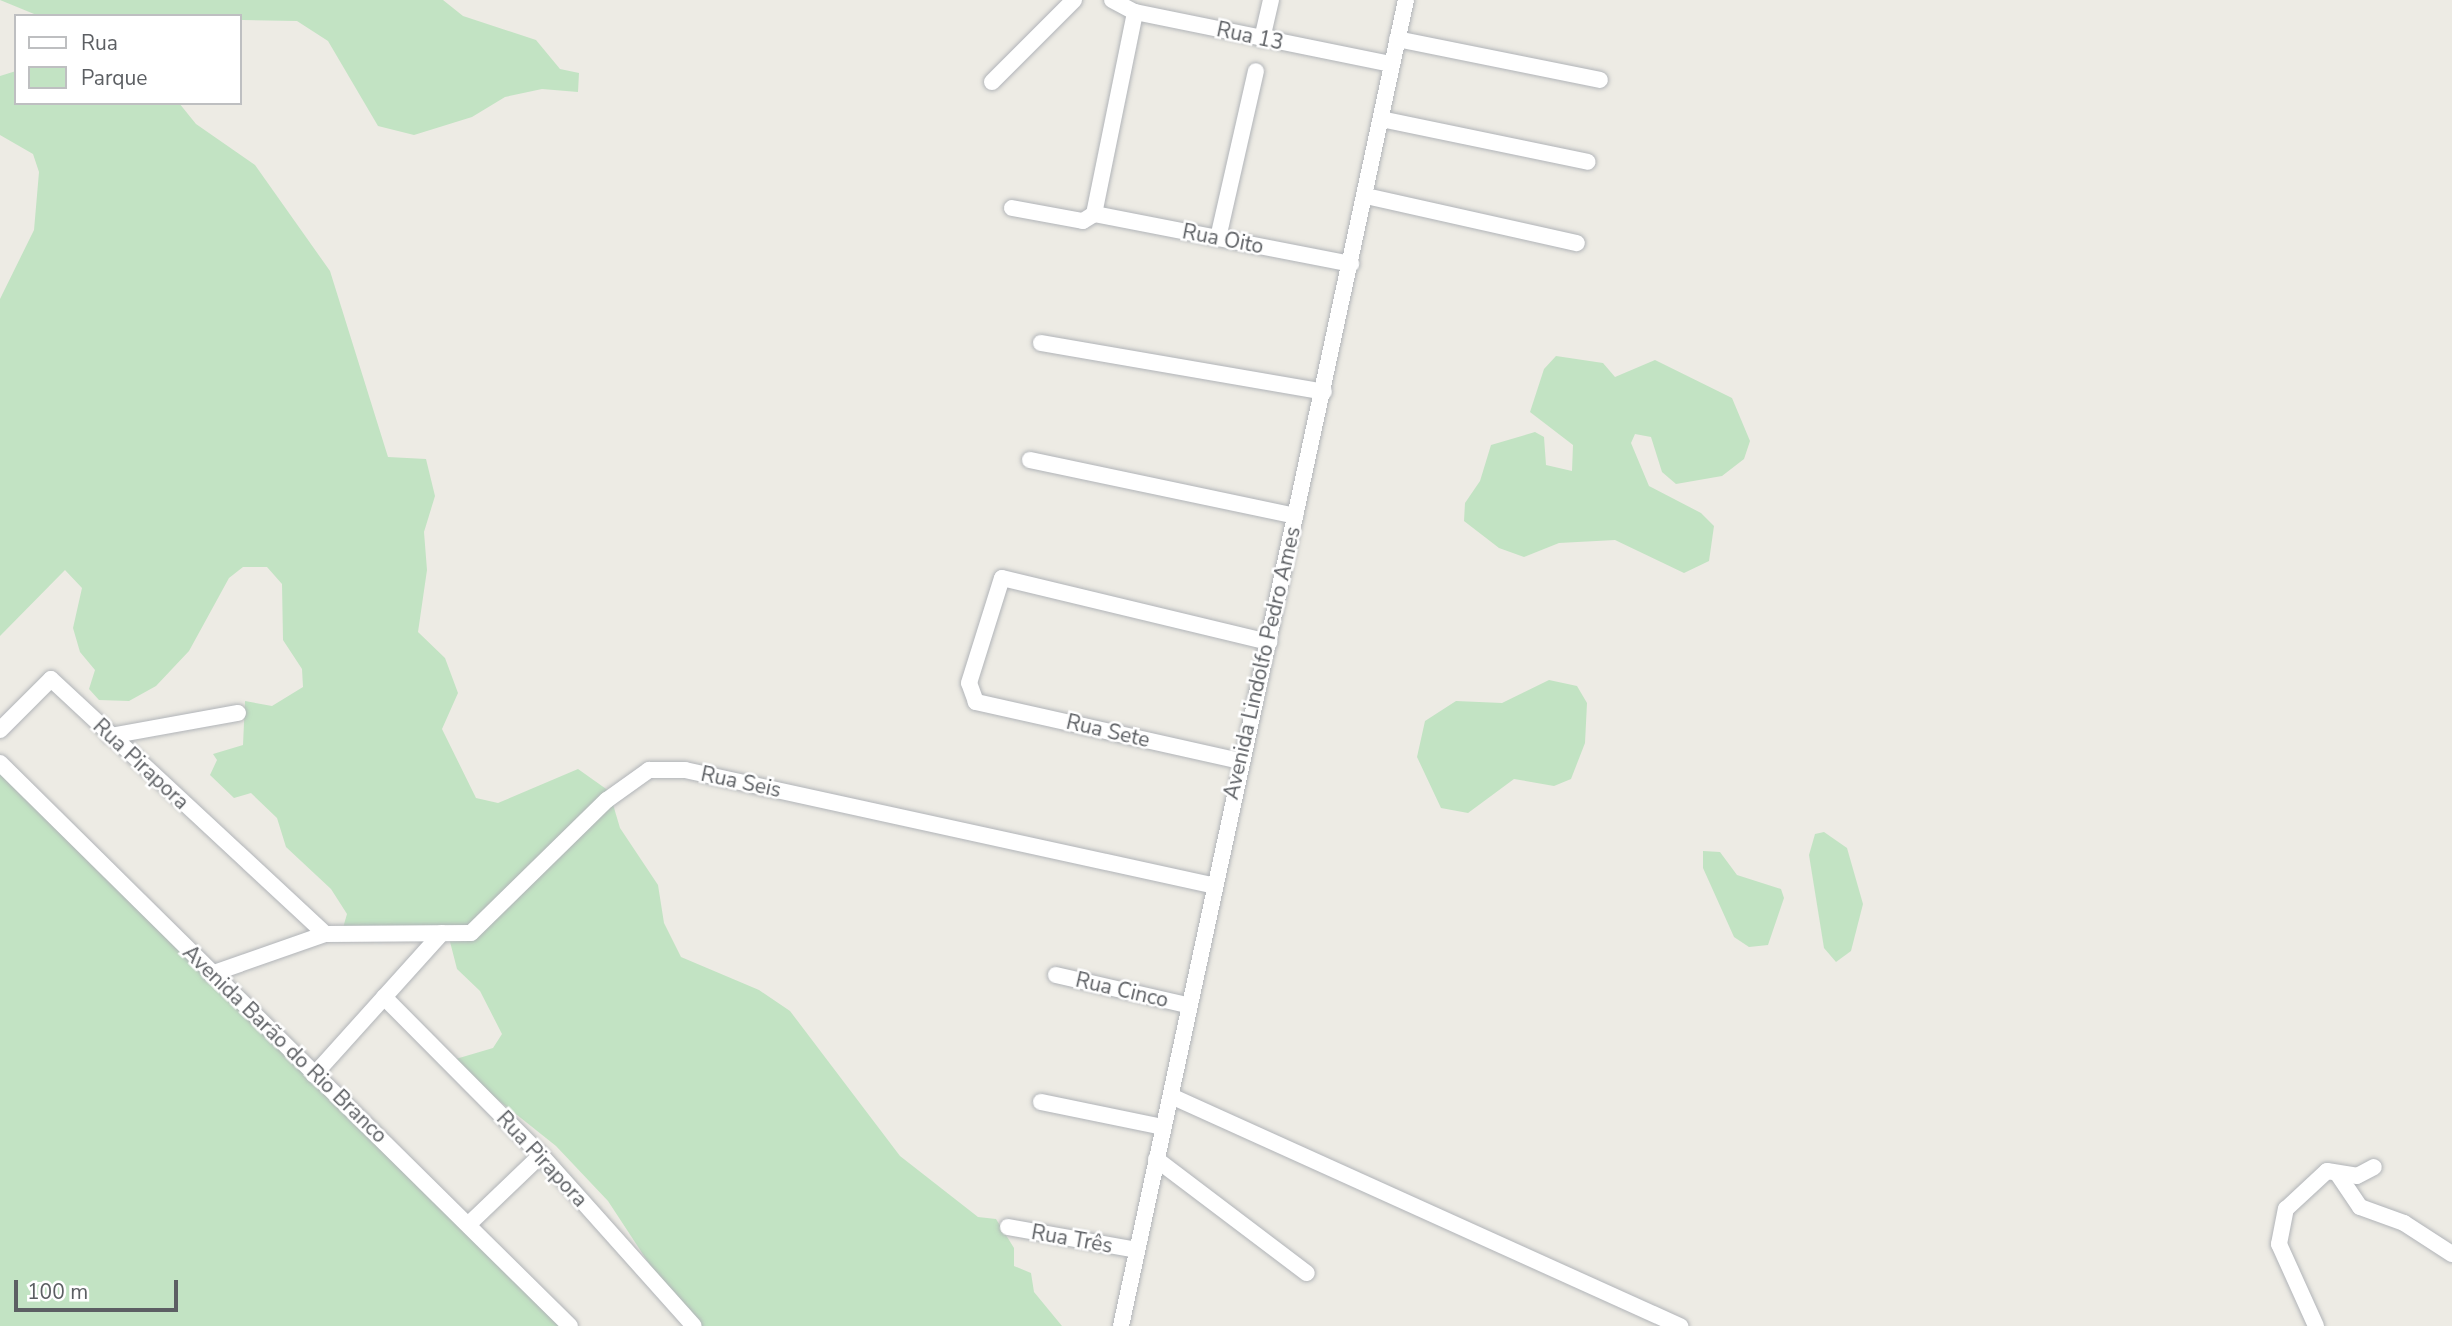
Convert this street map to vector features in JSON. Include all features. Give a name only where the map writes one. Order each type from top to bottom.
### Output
[{"type":"street","points":[[992,82],[1074,0]]},
{"type":"street","name":"Rua 13","points":[[1112,0],[1135,12],[1391,64]]},
{"type":"street","points":[[1262,39],[1271,0]]},
{"type":"street","name":"Avenida Lindolfo Pedro Ames","points":[[1121,1326],[1171,1096],[1212,885],[1324,392],[1406,0]]},
{"type":"street","points":[[1094,214],[1135,12]]},
{"type":"street","points":[[1396,39],[1600,80]]},
{"type":"street","points":[[1218,238],[1256,71]]},
{"type":"street","points":[[1381,119],[1588,162]]},
{"type":"street","points":[[1366,196],[1577,243]]},
{"type":"street","name":"Rua Oito","points":[[1012,208],[1083,221],[1094,214],[1351,264]]},
{"type":"street","points":[[1041,343],[1324,392]]},
{"type":"street","points":[[1030,460],[1295,516]]},
{"type":"street","name":"Rua Sete","points":[[1240,761],[976,702],[969,683],[1002,578],[1269,642]]},
{"type":"street","name":"Rua Pirapora","points":[[0,730],[51,679],[110,737],[325,934]]},
{"type":"street","points":[[110,737],[238,713]]},
{"type":"street","name":"Avenida Barão do Rio Branco","points":[[0,763],[314,1075],[470,1223],[570,1326]]},
{"type":"street","name":"Rua Seis","points":[[212,974],[325,934],[471,933],[607,800],[649,769],[685,770],[1212,885]]},
{"type":"street","points":[[314,1075],[442,933]]},
{"type":"street","name":"Rua Cinco","points":[[1056,975],[1187,1005]]},
{"type":"street","name":"Rua Pirapora","points":[[384,997],[541,1155],[694,1326]]},
{"type":"street","points":[[1171,1096],[1680,1326]]},
{"type":"street","points":[[1041,1102],[1163,1127]]},
{"type":"street","points":[[470,1223],[541,1155]]},
{"type":"street","points":[[1156,1159],[1307,1273]]},
{"type":"street","points":[[2316,1326],[2279,1244],[2286,1209],[2327,1171],[2357,1176],[2374,1167]]},
{"type":"street","points":[[2337,1172],[2360,1207],[2404,1223],[2452,1254]]},
{"type":"street","name":"Rua Três","points":[[1008,1227],[1137,1250]]},
{"type":"green space","points":[[0,0],[443,0],[463,16],[536,40],[560,69],[579,73],[578,92],[542,89],[505,97],[472,117],[414,135],[378,126],[328,41],[297,21],[242,20],[242,14],[34,14]]},
{"type":"green space","points":[[14,72],[14,105],[181,105],[196,124],[255,165],[330,271],[388,457],[426,459],[435,496],[424,532],[427,570],[418,632],[445,658],[458,693],[442,729],[476,798],[498,803],[578,769],[609,791],[620,828],[658,885],[664,923],[681,957],[759,990],[790,1011],[900,1156],[978,1217],[996,1219],[1014,1248],[1014,1266],[1031,1273],[1034,1292],[1062,1326],[700,1326],[669,1294],[608,1201],[556,1146],[449,1061],[493,1048],[502,1034],[480,991],[457,969],[447,930],[342,931],[347,914],[331,889],[286,847],[277,818],[251,793],[234,798],[210,775],[217,760],[213,754],[243,745],[245,701],[272,706],[303,687],[302,669],[283,640],[282,584],[267,567],[243,567],[229,578],[189,651],[156,686],[129,701],[99,700],[89,689],[95,670],[80,652],[73,628],[82,588],[65,570],[0,636],[0,299],[34,230],[39,172],[33,154],[0,135],[0,76]]},
{"type":"green space","points":[[1556,356],[1603,363],[1615,377],[1655,360],[1732,398],[1750,441],[1744,459],[1722,476],[1676,484],[1662,472],[1651,437],[1635,434],[1631,443],[1649,486],[1701,513],[1714,526],[1709,561],[1684,573],[1615,540],[1559,543],[1524,557],[1499,548],[1464,521],[1465,503],[1480,481],[1491,445],[1535,432],[1544,437],[1546,465],[1572,471],[1573,445],[1530,412],[1544,369]]},
{"type":"green space","points":[[1549,680],[1577,686],[1587,703],[1585,743],[1571,779],[1554,786],[1514,779],[1468,813],[1441,808],[1417,757],[1425,721],[1456,701],[1502,703]]},
{"type":"green space","points":[[0,768],[566,1326],[0,1326]]},
{"type":"green space","points":[[1824,832],[1847,848],[1863,904],[1851,951],[1836,962],[1824,948],[1809,855],[1815,834]]},
{"type":"green space","points":[[1703,851],[1720,852],[1737,875],[1781,889],[1784,898],[1768,945],[1749,947],[1734,937],[1703,868]]}]
